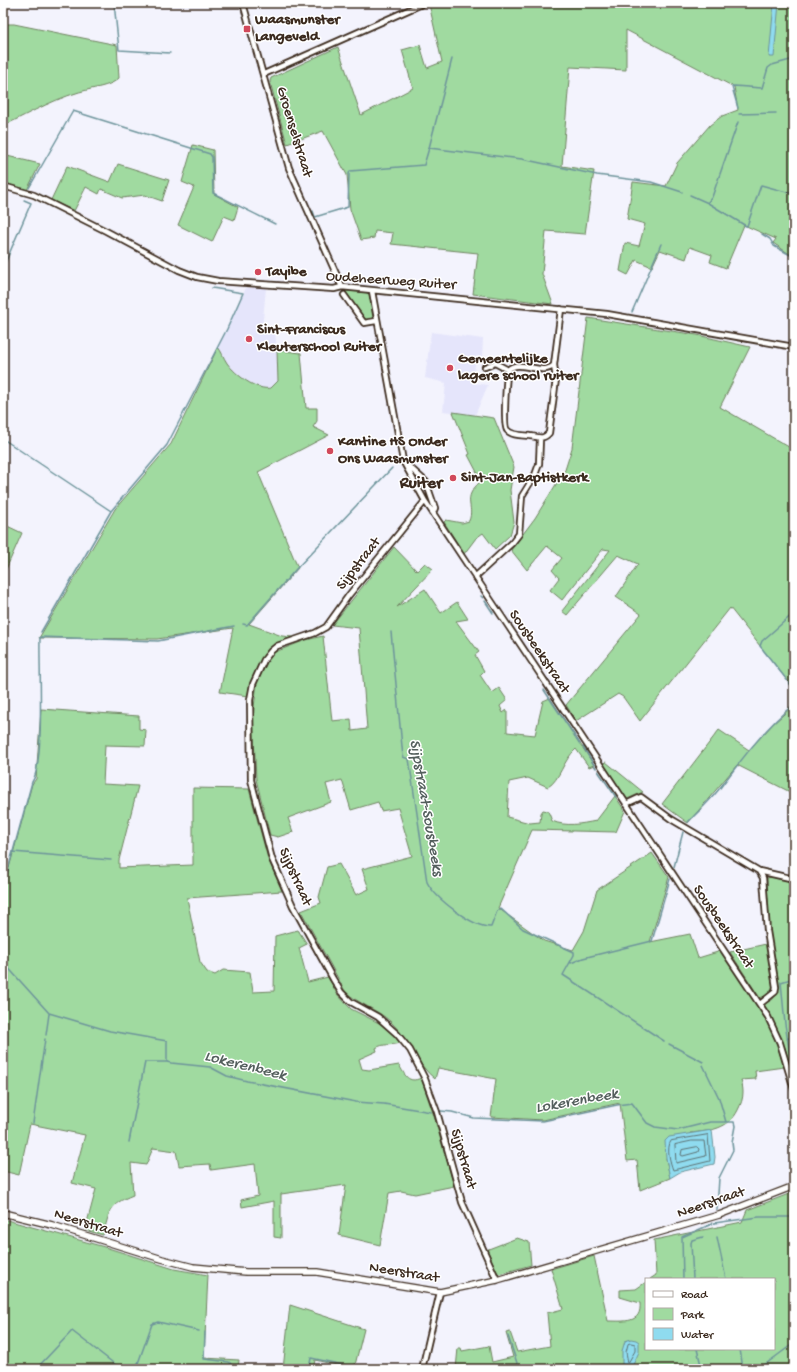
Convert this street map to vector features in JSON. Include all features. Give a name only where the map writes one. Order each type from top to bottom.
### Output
[{"type":"street","name":"Groenselstraat","points":[[243,3],[289,168],[342,287]]},
{"type":"street","points":[[264,74],[424,3]]},
{"type":"street","name":"Oudeheerweg Ruiter","points":[[3,186],[34,195],[179,270],[197,277],[218,282],[334,289],[342,287],[606,314],[794,347]]},
{"type":"street","name":"Sousbeekstraat","points":[[372,291],[376,321],[388,370],[403,461],[433,514],[760,1004],[780,1043],[794,1089]]},
{"type":"street","points":[[344,295],[364,323],[376,321]]},
{"type":"street","points":[[508,370],[505,393],[504,426],[506,430],[511,434],[540,439],[545,437],[549,433],[552,425],[556,379],[554,365],[561,309]]},
{"type":"street","points":[[485,367],[495,363],[508,370]]},
{"type":"street","points":[[508,370],[515,366],[545,369],[551,368],[554,365]]},
{"type":"street","points":[[475,577],[519,534],[522,496],[535,475],[539,464],[540,439]]},
{"type":"street","name":"Sousbeekstraat","points":[[403,461],[426,482],[435,508],[433,514]]},
{"type":"street","name":"Sijpstraat","points":[[425,501],[349,595],[326,627],[315,633],[277,646],[264,660],[253,684],[250,700],[251,780],[272,859],[293,906],[333,979],[351,1002],[378,1017],[397,1034],[410,1050],[425,1079],[437,1112],[462,1202],[497,1280]]},
{"type":"street","points":[[626,804],[640,797],[671,819],[759,870],[794,879]]},
{"type":"street","name":"Sousbeekstraat","points":[[759,870],[763,878],[767,931],[776,987],[775,992],[760,1004]]},
{"type":"street","name":"Neerstraat","points":[[3,1213],[52,1225],[162,1259],[193,1266],[246,1272],[317,1272],[440,1292],[497,1280],[718,1215],[794,1186]]},
{"type":"street","points":[[422,1369],[440,1292]]},
{"type":"shaded area","name":"Sint-Franciscus Kleuterschool Ruiter","points":[[246,288],[266,288],[262,330],[275,332],[277,350],[278,403],[207,369]]},
{"type":"shaded area","name":"Gemeentelijke lagere school ruiter","points":[[431,332],[483,339],[482,358],[476,356],[473,383],[488,385],[475,415],[443,411],[446,383],[425,378]]},
{"type":"green space","points":[[794,3],[794,257],[773,243],[776,239],[744,225],[726,268],[710,262],[712,255],[690,247],[686,259],[660,250],[652,267],[636,260],[628,275],[620,271],[625,243],[639,246],[645,224],[627,219],[633,182],[666,186],[677,163],[710,125],[722,116],[738,110],[734,87],[626,30],[626,70],[570,67],[562,166],[594,171],[585,234],[546,231],[542,274],[553,304],[473,294],[478,253],[391,244],[393,233],[375,231],[374,238],[361,240],[350,209],[347,175],[323,131],[287,144],[270,82],[271,78],[338,47],[361,115],[413,88],[402,50],[420,45],[427,68],[442,62],[429,4]]},
{"type":"green space","points":[[3,24],[14,24],[117,45],[119,78],[106,85],[79,92],[57,100],[3,126]]},
{"type":"green space","points":[[193,145],[213,150],[214,194],[238,207],[234,220],[224,216],[212,242],[178,225],[194,187],[182,182]]},
{"type":"green space","points":[[3,155],[40,164],[27,190],[3,184]]},
{"type":"green space","points":[[118,164],[169,180],[162,201],[145,195],[122,198],[101,189],[99,194],[86,187],[74,211],[51,200],[67,166],[110,182]]},
{"type":"green space","points":[[345,291],[365,292],[369,294],[373,318],[370,320],[364,319]]},
{"type":"green space","points":[[588,318],[697,335],[750,347],[720,407],[794,450],[794,689],[730,608],[640,721],[623,697],[618,694],[576,721],[566,705],[641,614],[616,597],[638,564],[618,555],[567,615],[562,611],[610,550],[603,549],[562,600],[550,590],[559,578],[552,570],[562,558],[547,546],[527,570],[511,550],[535,518],[565,470],[572,448]]},
{"type":"green space","points":[[218,347],[227,363],[241,377],[253,385],[265,388],[271,388],[278,381],[277,350],[301,353],[306,408],[317,408],[317,421],[313,427],[329,435],[258,472],[298,568],[249,624],[282,636],[293,637],[275,644],[265,653],[257,667],[248,696],[220,692],[233,628],[157,639],[39,638],[115,509],[171,444]]},
{"type":"green space","points":[[453,412],[494,418],[514,467],[510,490],[514,522],[510,535],[495,549],[483,533],[476,538],[464,554],[444,522],[446,520],[462,523],[469,521],[471,511],[471,493],[480,482],[479,476],[468,455],[470,454]]},
{"type":"green space","points":[[3,524],[22,533],[3,576]]},
{"type":"green space","points":[[394,547],[417,571],[425,563],[433,569],[397,607],[425,589],[441,613],[457,602],[468,619],[456,621],[479,652],[475,655],[484,671],[480,675],[492,693],[499,688],[507,700],[500,706],[503,713],[507,710],[507,732],[535,735],[543,701],[550,698],[594,765],[589,767],[576,749],[568,759],[556,780],[548,787],[528,778],[509,782],[507,817],[530,823],[540,822],[541,813],[543,810],[548,811],[552,821],[557,823],[574,824],[596,821],[615,796],[625,811],[616,832],[532,830],[498,908],[544,941],[573,950],[584,931],[597,890],[652,853],[669,877],[650,942],[690,934],[698,958],[721,951],[766,1019],[777,1044],[784,1067],[755,1071],[756,1079],[741,1080],[743,1097],[734,1116],[730,1121],[718,1128],[690,1133],[666,1158],[670,1178],[640,1190],[637,1160],[627,1161],[620,1103],[543,1120],[491,1117],[496,1079],[438,1068],[435,1079],[422,1066],[397,1028],[386,1017],[356,1000],[345,991],[301,911],[321,903],[319,897],[327,867],[339,864],[356,895],[369,889],[362,869],[412,856],[398,808],[381,811],[378,802],[351,810],[342,780],[326,784],[331,802],[288,818],[293,832],[278,837],[270,835],[256,779],[253,716],[257,682],[269,659],[275,652],[306,640],[323,636],[332,721],[351,719],[352,731],[367,729],[359,628],[332,625]]},
{"type":"green space","points":[[794,705],[794,794],[737,765],[688,823],[662,804],[719,730],[749,750],[773,724]]},
{"type":"green space","points":[[41,709],[139,716],[139,729],[146,730],[145,746],[105,745],[103,784],[138,786],[119,860],[119,868],[193,865],[193,788],[249,789],[268,859],[282,891],[187,898],[200,962],[207,972],[215,975],[223,970],[250,972],[253,992],[274,991],[275,936],[298,930],[307,944],[299,948],[308,982],[328,977],[337,994],[351,1009],[379,1023],[395,1036],[400,1043],[379,1046],[376,1048],[377,1051],[359,1059],[362,1069],[369,1070],[399,1065],[407,1078],[417,1080],[421,1078],[433,1113],[454,1186],[415,1194],[401,1191],[389,1193],[380,1245],[339,1235],[346,1185],[281,1194],[281,1238],[274,1237],[274,1201],[242,1207],[241,1200],[258,1196],[255,1164],[211,1170],[210,1164],[179,1166],[176,1151],[153,1148],[146,1165],[131,1163],[133,1195],[119,1202],[111,1210],[103,1235],[85,1230],[96,1189],[72,1183],[85,1135],[30,1124],[19,1175],[3,1171],[3,867],[9,868],[32,784],[36,779]]},
{"type":"green space","points":[[606,762],[643,792],[627,799],[603,763]]},
{"type":"green space","points":[[771,877],[794,881],[794,1066],[791,1067],[785,1048],[764,1004],[772,1000],[779,992],[769,926],[767,878]]},
{"type":"green space","points":[[766,944],[774,988],[772,993],[760,998],[730,952]]},
{"type":"green space","points":[[794,1192],[794,1369],[456,1369],[458,1348],[461,1348],[462,1351],[489,1346],[492,1362],[513,1357],[506,1333],[510,1332],[517,1352],[550,1346],[547,1313],[563,1309],[551,1269],[594,1256],[608,1321],[631,1320],[638,1315],[640,1303],[620,1297],[620,1290],[636,1289],[645,1283],[645,1350],[775,1350],[775,1278],[652,1278],[656,1275],[654,1240],[742,1222],[747,1210]]},
{"type":"green space","points":[[3,1219],[108,1248],[174,1269],[208,1275],[204,1358],[239,1360],[238,1369],[3,1369]]},
{"type":"green space","points":[[517,1238],[529,1242],[531,1265],[499,1274],[494,1268],[486,1250]]},
{"type":"green space","points":[[290,1305],[364,1329],[354,1369],[315,1360],[313,1369],[283,1369]]},
{"type":"water","points":[[774,3],[779,3],[774,57],[769,57]]},
{"type":"water","points":[[712,1130],[715,1157],[714,1164],[680,1172],[670,1178],[666,1158],[665,1141],[669,1137]]},
{"type":"water","points":[[631,1339],[639,1342],[639,1352],[631,1369],[622,1369],[622,1351],[625,1341]]},
{"type":"waterway","name":"Lokerenbeek","points":[[114,3],[119,50],[170,53]]},
{"type":"waterway","points":[[429,148],[452,59]]},
{"type":"waterway","points":[[738,108],[732,87],[762,88],[768,68],[772,65],[794,59]]},
{"type":"waterway","points":[[29,188],[73,111],[210,154],[212,157],[213,193],[275,224]]},
{"type":"waterway","points":[[739,114],[776,113]]},
{"type":"waterway","points":[[708,202],[712,197],[738,122]]},
{"type":"waterway","points":[[313,211],[315,217],[348,207],[350,171],[424,165],[429,148],[522,159],[597,175],[651,182],[682,192]]},
{"type":"waterway","points":[[747,226],[761,185],[794,194]]},
{"type":"waterway","points":[[690,195],[708,203],[746,226]]},
{"type":"waterway","points":[[3,268],[31,203],[24,200]]},
{"type":"waterway","points":[[762,234],[770,239],[774,246],[794,257]]},
{"type":"waterway","points":[[632,312],[661,244]]},
{"type":"waterway","points":[[111,511],[167,445],[227,329],[243,293],[212,288]]},
{"type":"waterway","points":[[3,439],[111,511],[41,632]]},
{"type":"waterway","points":[[794,463],[791,466],[794,471]]},
{"type":"waterway","points":[[243,624],[247,625],[297,568],[392,468]]},
{"type":"waterway","points":[[485,601],[493,613]]},
{"type":"waterway","points":[[794,613],[762,641],[760,646],[794,689]]},
{"type":"waterway","points":[[40,637],[158,641],[234,626]]},
{"type":"waterway","name":"Sijpstraat-Sousbeeks","points":[[391,632],[403,757],[409,759],[427,882],[431,889],[455,911],[475,923],[491,927],[497,911],[500,908],[523,929],[574,952],[574,955],[563,975],[664,1041]]},
{"type":"waterway","points":[[3,888],[36,772],[39,756],[40,637]]},
{"type":"waterway","points":[[544,690],[580,744]]},
{"type":"waterway","points":[[688,822],[715,794],[765,732],[794,704]]},
{"type":"waterway","points":[[583,747],[596,768]]},
{"type":"waterway","points":[[598,771],[616,797]]},
{"type":"waterway","points":[[674,867],[683,832]]},
{"type":"waterway","points":[[13,852],[111,860]]},
{"type":"waterway","points":[[571,963],[583,958],[652,941],[670,879]]},
{"type":"waterway","name":"Lokerenbeek","points":[[3,962],[49,1013],[110,1031],[167,1041],[167,1062],[210,1067],[227,1076],[247,1081],[356,1102],[384,1104],[431,1112]]},
{"type":"waterway","points":[[792,1066],[785,1024],[781,982],[794,978]]},
{"type":"waterway","points":[[46,1035],[49,1014]]},
{"type":"waterway","points":[[787,1039],[794,1036]]},
{"type":"waterway","points":[[33,1123],[45,1039]]},
{"type":"waterway","points":[[669,1044],[703,1062]]},
{"type":"waterway","points":[[129,1142],[145,1062],[167,1062]]},
{"type":"waterway","points":[[703,1065],[719,1098],[726,1122]]},
{"type":"waterway","name":"Lokerenbeek","points":[[441,1111],[452,1112],[474,1118],[543,1121],[632,1103],[647,1123],[655,1127],[678,1130],[710,1122],[734,1122],[735,1126],[732,1142],[733,1150],[719,1178],[717,1210]]},
{"type":"waterway","name":"Lokerenbeek","points":[[683,1278],[682,1237],[714,1223],[759,1217],[794,1217]]},
{"type":"waterway","points":[[693,1278],[691,1243],[692,1240],[703,1237]]},
{"type":"waterway","name":"Lokerenbeek","points":[[717,1237],[726,1278]]},
{"type":"waterway","points":[[136,1369],[152,1324],[158,1322],[199,1331]]},
{"type":"waterway","points":[[36,1369],[72,1331],[121,1369]]},
{"type":"waterway","points":[[205,1332],[204,1359],[229,1362],[231,1364],[231,1369]]},
{"type":"waterway","points":[[508,1336],[519,1369]]},
{"type":"waterway","name":"Lokerenbeek","points":[[759,1369],[794,1343]]},
{"type":"waterway","points":[[697,1350],[702,1369]]},
{"type":"waterway","name":"Lokerenbeek","points":[[740,1350],[743,1369]]},
{"type":"waterway","points":[[309,1369],[311,1358],[362,1369]]},
{"type":"waterway","points":[[3,1364],[8,1369]]},
{"type":"place","name":"Waasmunster Langeveld","points":[[247,29]]},
{"type":"place","name":"Tayibe","points":[[258,272]]},
{"type":"place","name":"Sint-Franciscus Kleuterschool Ruiter","points":[[249,339]]},
{"type":"place","name":"Gemeentelijke lagere school ruiter","points":[[450,368]]},
{"type":"place","name":"Kantine HS Onder Ons Waasmunster","points":[[330,451]]},
{"type":"place","name":"Sint-Jan-Baptistkerk","points":[[453,478]]},
{"type":"district","name":"Ruiter","points":[[421,484]]}]
